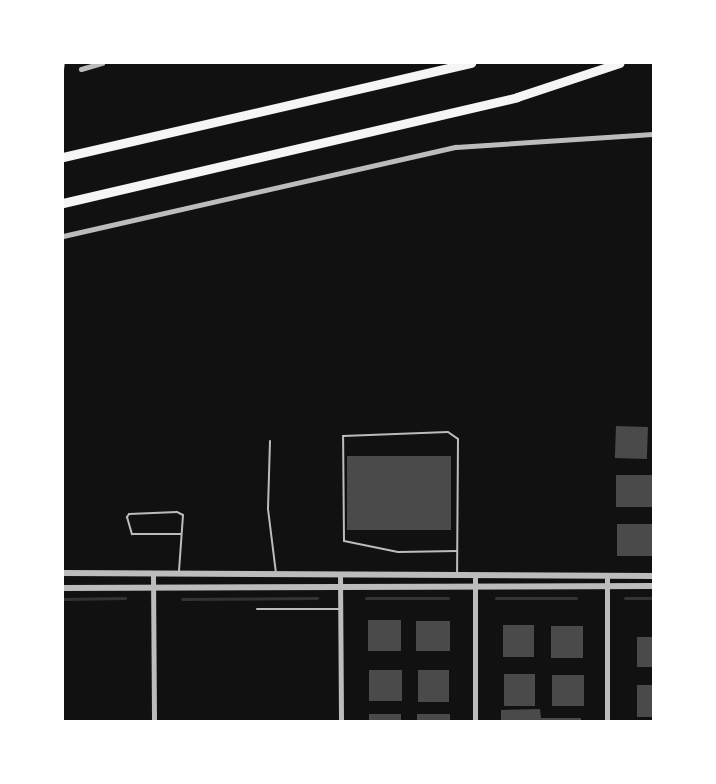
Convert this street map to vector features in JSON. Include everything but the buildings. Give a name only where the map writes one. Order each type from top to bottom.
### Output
[{"type":"highway","points":[[63,157],[471,63]]},
{"type":"highway","points":[[63,203],[448,114],[586,75],[620,63]]},
{"type":"street","points":[[81,69],[102,63]]},
{"type":"street","points":[[63,236],[456,147],[653,134]]},
{"type":"street","points":[[63,573],[653,576]]},
{"type":"street","points":[[153,573],[154,721]]},
{"type":"street","points":[[340,574],[341,721]]},
{"type":"street","points":[[475,575],[475,721]]},
{"type":"street","points":[[607,575],[607,721]]},
{"type":"street","points":[[63,588],[653,586]]},
{"type":"lane","points":[[63,70],[64,63]]},
{"type":"lane","points":[[457,551],[398,552],[351,545],[344,541],[343,436],[454,435],[458,439],[457,575]]},
{"type":"lane","points":[[270,441],[268,509],[276,574]]},
{"type":"lane","points":[[179,574],[183,515],[177,512],[129,513],[127,517],[132,534],[181,534]]},
{"type":"lane","points":[[257,609],[340,609]]},
{"type":"waterway","points":[[63,599],[125,598]]},
{"type":"waterway","points":[[182,599],[317,598]]},
{"type":"waterway","points":[[366,598],[448,598]]},
{"type":"waterway","points":[[496,598],[576,598]]},
{"type":"waterway","points":[[625,598],[653,598]]}]
